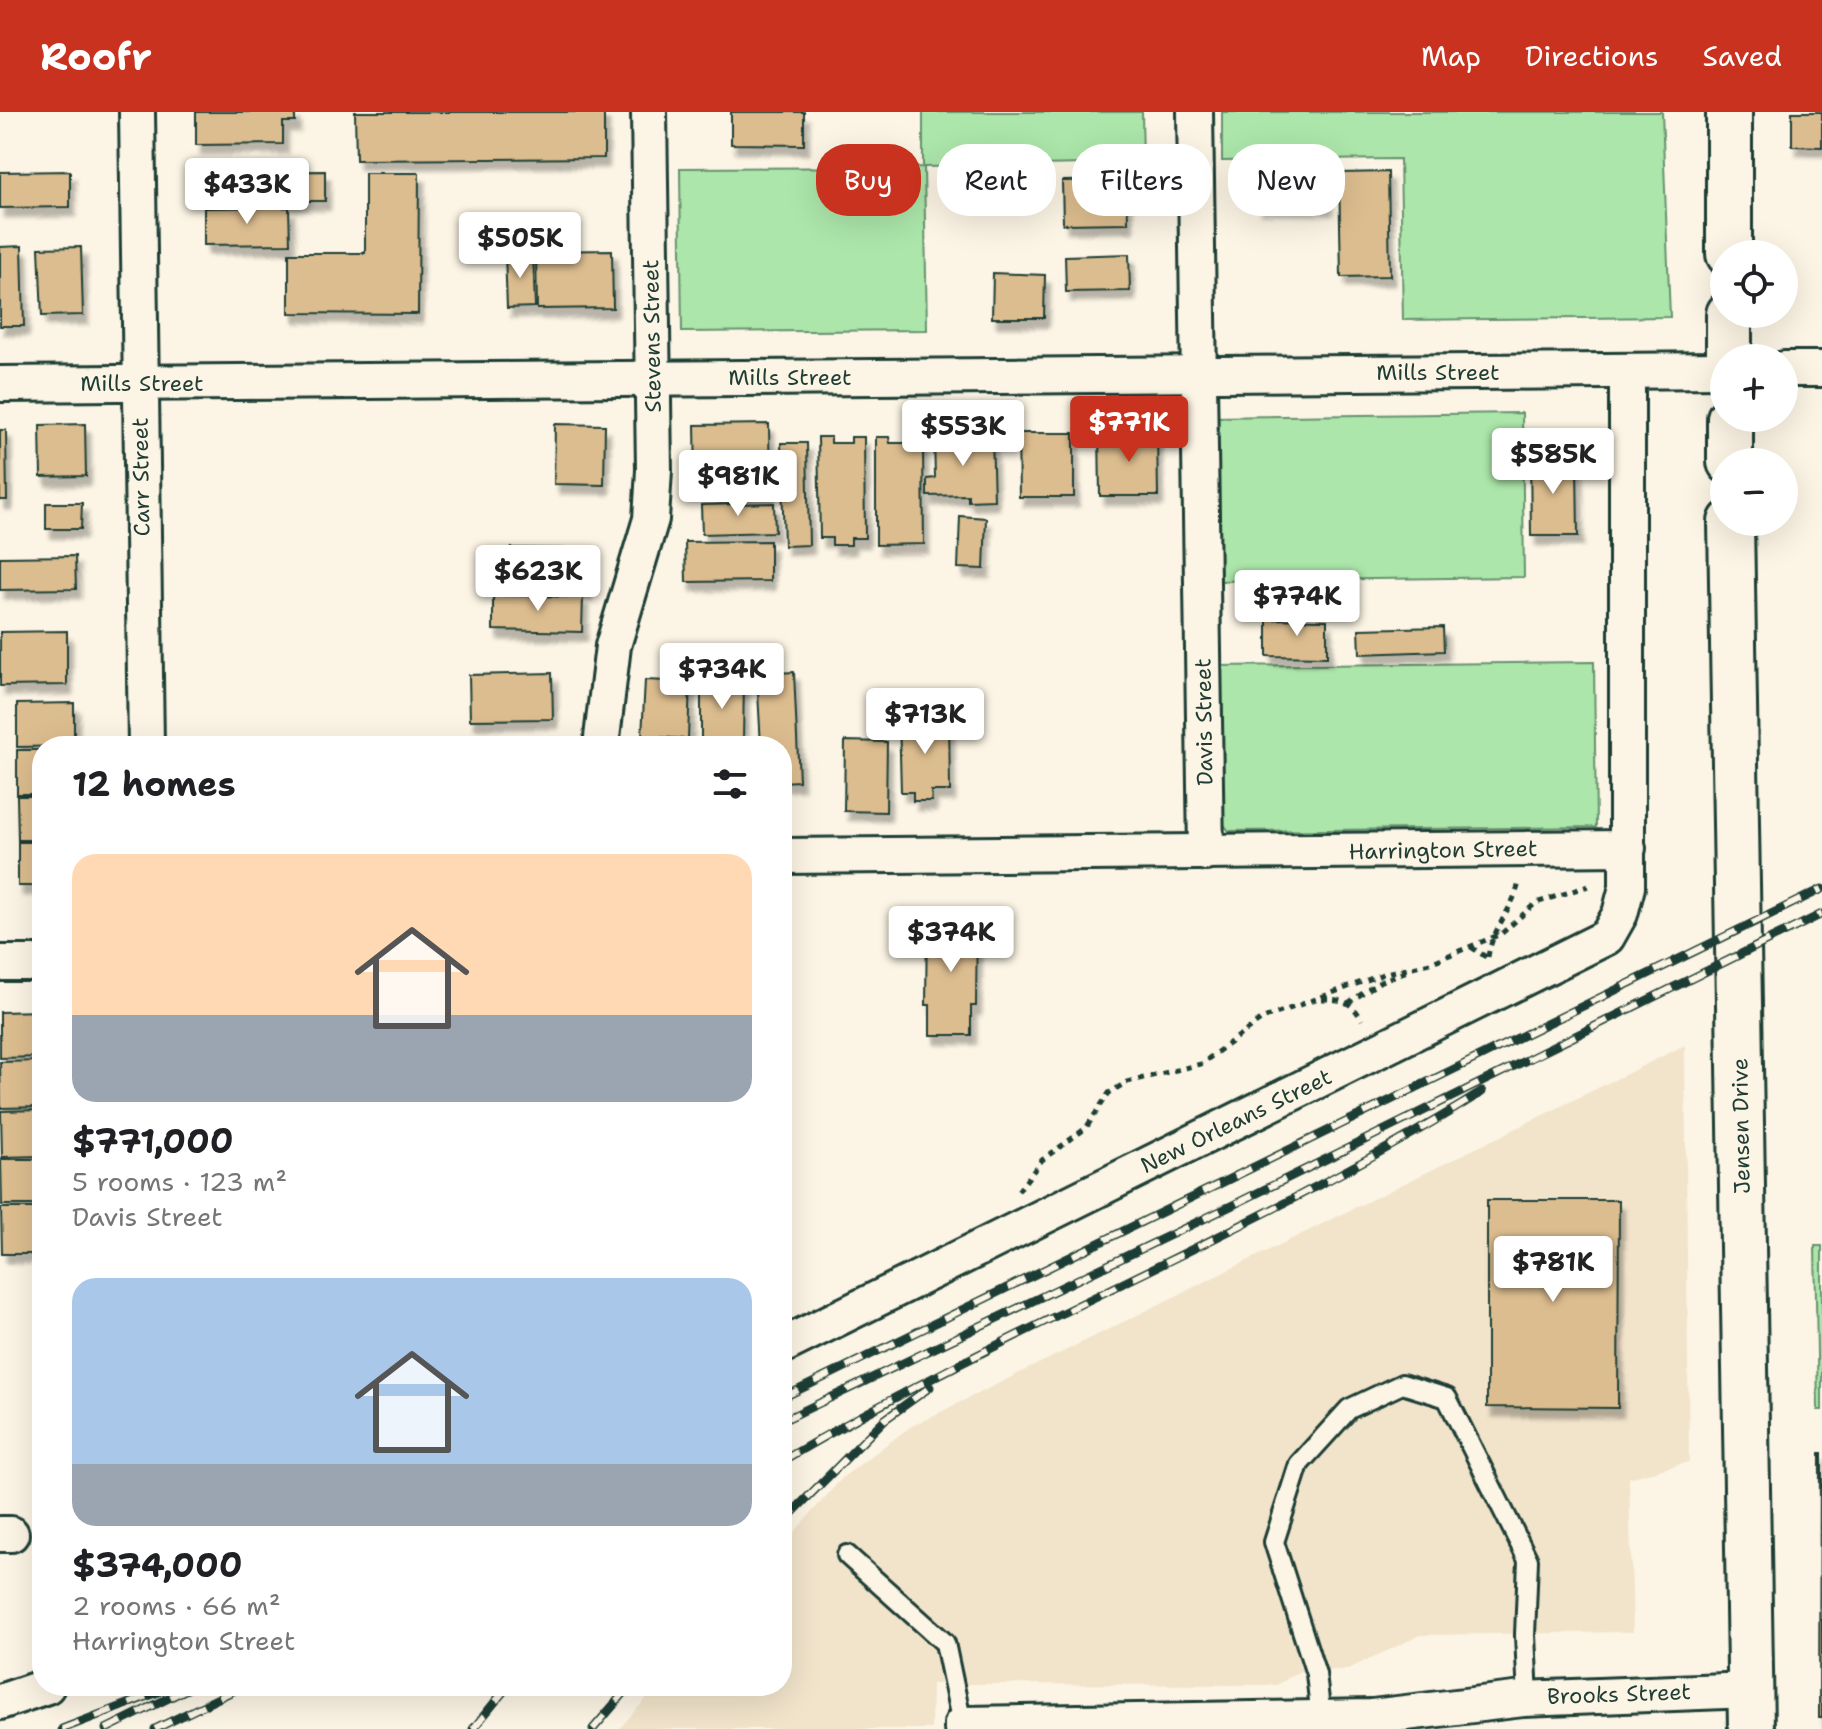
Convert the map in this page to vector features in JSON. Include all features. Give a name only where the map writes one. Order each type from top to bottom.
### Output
[{"type":"main road","points":[[1729,112],[1729,240]]},
{"type":"main road","name":"Jensen Drive","points":[[1731,536],[1750,1709]]},
{"type":"street","name":"Carr Street","points":[[137,112],[146,736]]},
{"type":"street","name":"Stevens Street","points":[[602,736],[613,646],[651,519],[653,378],[649,112]]},
{"type":"street","name":"Davis Street","points":[[1195,112],[1206,853]]},
{"type":"street","points":[[1798,369],[1822,369]]},
{"type":"street","name":"Mills Street","points":[[0,384],[1710,370]]},
{"type":"street","points":[[1627,371],[1628,848]]},
{"type":"street","name":"Harrington Street","points":[[792,856],[1628,848]]},
{"type":"street","name":"New Orleans Street","points":[[792,1341],[1607,937],[1620,914],[1627,887],[1628,848]]},
{"type":"street","points":[[0,963],[32,963]]},
{"type":"street","points":[[0,1702],[32,1691]]},
{"type":"street","name":"Brooks Street","points":[[962,1726],[1372,1717],[1528,1699],[1750,1709]]},
{"type":"lane","points":[[1321,1718],[1316,1674],[1274,1542],[1299,1464],[1349,1409],[1402,1384],[1447,1398],[1528,1560],[1525,1635],[1528,1699]]},
{"type":"lane","points":[[847,1555],[945,1643],[962,1726]]},
{"type":"path","points":[[1488,957],[1491,939],[1518,888],[1525,849]]},
{"type":"path","points":[[1348,1003],[1381,981],[1491,939],[1519,922],[1536,903],[1592,885],[1627,887]]},
{"type":"path","points":[[1023,1226],[1015,1200],[1022,1182],[1042,1160],[1086,1128],[1109,1093],[1127,1082],[1201,1064],[1262,1019],[1386,973],[1430,963]]},
{"type":"path","points":[[1317,999],[1355,1006],[1379,1050]]},
{"type":"shaded area","points":[[1685,1045],[1689,1462],[1629,1478],[1633,1632],[1421,1635],[1346,1670],[1300,1671],[1277,1685],[932,1684],[931,1729],[619,1729],[648,1696],[792,1696],[792,1535],[843,1477],[910,1427]]},
{"type":"green space","points":[[923,112],[1142,112],[1143,144],[1072,144],[1072,164],[1056,165],[1056,144],[937,144],[937,167],[924,167],[927,330],[682,332],[680,168],[816,167],[816,216],[921,216]]},
{"type":"green space","points":[[1222,112],[1662,112],[1670,317],[1403,320],[1400,159],[1345,160],[1345,144],[1228,144],[1228,161],[1222,161]]},
{"type":"green space","points":[[1522,413],[1524,577],[1214,581],[1212,417]]},
{"type":"green space","points":[[1594,662],[1596,827],[1229,831],[1218,818],[1217,666]]},
{"type":"green space","points":[[1815,1246],[1822,1246],[1822,1410],[1818,1410]]},
{"type":"building","points":[[196,112],[295,112],[295,122],[283,122],[283,144],[196,145]]},
{"type":"building","points":[[355,112],[604,112],[604,158],[356,160]]},
{"type":"building","points":[[731,112],[804,112],[804,145],[731,144]]},
{"type":"building","points":[[1792,112],[1822,112],[1822,147],[1792,146]]},
{"type":"building","points":[[70,171],[70,207],[0,208],[0,172]]},
{"type":"building","points":[[325,171],[325,201],[205,201],[205,172]]},
{"type":"building","points":[[1388,172],[1390,276],[1341,277],[1340,216],[1345,216],[1345,173]]},
{"type":"building","points":[[365,173],[419,173],[418,314],[289,313],[289,253],[365,253]]},
{"type":"building","points":[[1062,181],[1072,181],[1072,216],[1128,216],[1128,223],[1063,224]]},
{"type":"building","points":[[289,207],[290,244],[204,245],[204,208]]},
{"type":"building","points":[[22,246],[24,326],[0,326],[0,247]]},
{"type":"building","points":[[81,247],[83,315],[42,316],[39,248]]},
{"type":"building","points":[[612,250],[613,308],[537,309],[536,251]]},
{"type":"building","points":[[505,253],[533,253],[535,307],[507,308]]},
{"type":"building","points":[[1129,254],[1130,291],[1066,292],[1065,256]]},
{"type":"building","points":[[993,273],[1045,275],[1044,318],[992,318]]},
{"type":"building","points":[[85,424],[86,476],[41,477],[40,425]]},
{"type":"building","points":[[555,424],[605,425],[604,485],[554,484]]},
{"type":"building","points":[[769,424],[770,496],[714,497],[713,478],[696,479],[695,425]]},
{"type":"building","points":[[0,430],[6,430],[7,500],[0,500]]},
{"type":"building","points":[[1157,431],[1158,496],[1100,496],[1099,432]]},
{"type":"building","points":[[1018,433],[1074,433],[1074,497],[1019,497]]},
{"type":"building","points":[[992,436],[994,500],[968,501],[968,495],[927,496],[927,479],[935,478],[934,438]]},
{"type":"building","points":[[818,437],[831,437],[831,443],[851,443],[851,437],[864,437],[865,538],[851,538],[851,545],[832,545],[832,538],[820,538]]},
{"type":"building","points":[[876,437],[889,437],[890,443],[923,443],[924,544],[876,545]]},
{"type":"building","points":[[781,443],[807,443],[809,545],[784,546]]},
{"type":"building","points":[[1530,453],[1560,453],[1560,463],[1577,463],[1578,536],[1531,536]]},
{"type":"building","points":[[46,503],[82,503],[81,529],[46,529]]},
{"type":"building","points":[[774,503],[775,532],[702,534],[701,505]]},
{"type":"building","points":[[960,516],[986,518],[984,569],[958,568]]},
{"type":"building","points":[[770,541],[770,581],[686,582],[685,542]]},
{"type":"building","points":[[511,548],[586,549],[586,591],[511,590]]},
{"type":"building","points":[[75,556],[76,589],[0,590],[0,557]]},
{"type":"building","points":[[493,595],[583,597],[582,632],[493,630]]},
{"type":"building","points":[[1267,619],[1327,620],[1327,657],[1267,656]]},
{"type":"building","points":[[1443,627],[1444,651],[1360,654],[1359,629]]},
{"type":"building","points":[[67,631],[67,685],[0,686],[0,632]]},
{"type":"building","points":[[794,672],[799,781],[792,781],[792,736],[760,736],[757,674]]},
{"type":"building","points":[[552,673],[553,719],[470,720],[469,675]]},
{"type":"building","points":[[645,680],[690,682],[688,736],[642,736]]},
{"type":"building","points":[[701,680],[744,681],[743,736],[701,736]]},
{"type":"building","points":[[74,703],[74,736],[32,736],[32,747],[17,747],[17,704]]},
{"type":"building","points":[[899,716],[949,716],[950,791],[931,791],[932,801],[913,801],[913,792],[901,792]]},
{"type":"building","points":[[845,741],[887,742],[886,812],[844,811]]},
{"type":"building","points":[[17,750],[32,750],[32,794],[17,794]]},
{"type":"building","points":[[17,796],[32,796],[32,840],[18,840]]},
{"type":"building","points":[[18,842],[32,842],[32,886],[18,886]]},
{"type":"building","points":[[927,917],[977,917],[976,1006],[971,1006],[971,1035],[930,1035],[930,1005],[926,1005]]},
{"type":"building","points":[[32,1011],[32,1057],[0,1058],[0,1012]]},
{"type":"building","points":[[32,1061],[32,1107],[1,1108],[0,1062]]},
{"type":"building","points":[[32,1110],[32,1156],[2,1157],[1,1111]]},
{"type":"building","points":[[1,1159],[32,1159],[32,1205],[2,1205]]},
{"type":"building","points":[[1487,1200],[1619,1200],[1618,1408],[1487,1407]]},
{"type":"building","points":[[1,1208],[32,1208],[32,1254],[2,1254]]},
{"type":"building","points":[[1822,1453],[1822,1718],[1819,1718]]},
{"type":"railway","points":[[792,1393],[1822,889]]},
{"type":"railway","points":[[792,1416],[1235,1204],[1822,914]]},
{"type":"railway","points":[[792,1455],[956,1366],[1310,1190],[1482,1092]]},
{"type":"railway","points":[[792,1513],[884,1420],[930,1387]]},
{"type":"railway","points":[[62,1729],[148,1696]]},
{"type":"railway","points":[[106,1729],[173,1696]]},
{"type":"railway","points":[[155,1729],[223,1696]]},
{"type":"railway","points":[[473,1729],[500,1696]]},
{"type":"railway","points":[[593,1729],[621,1696]]}]
